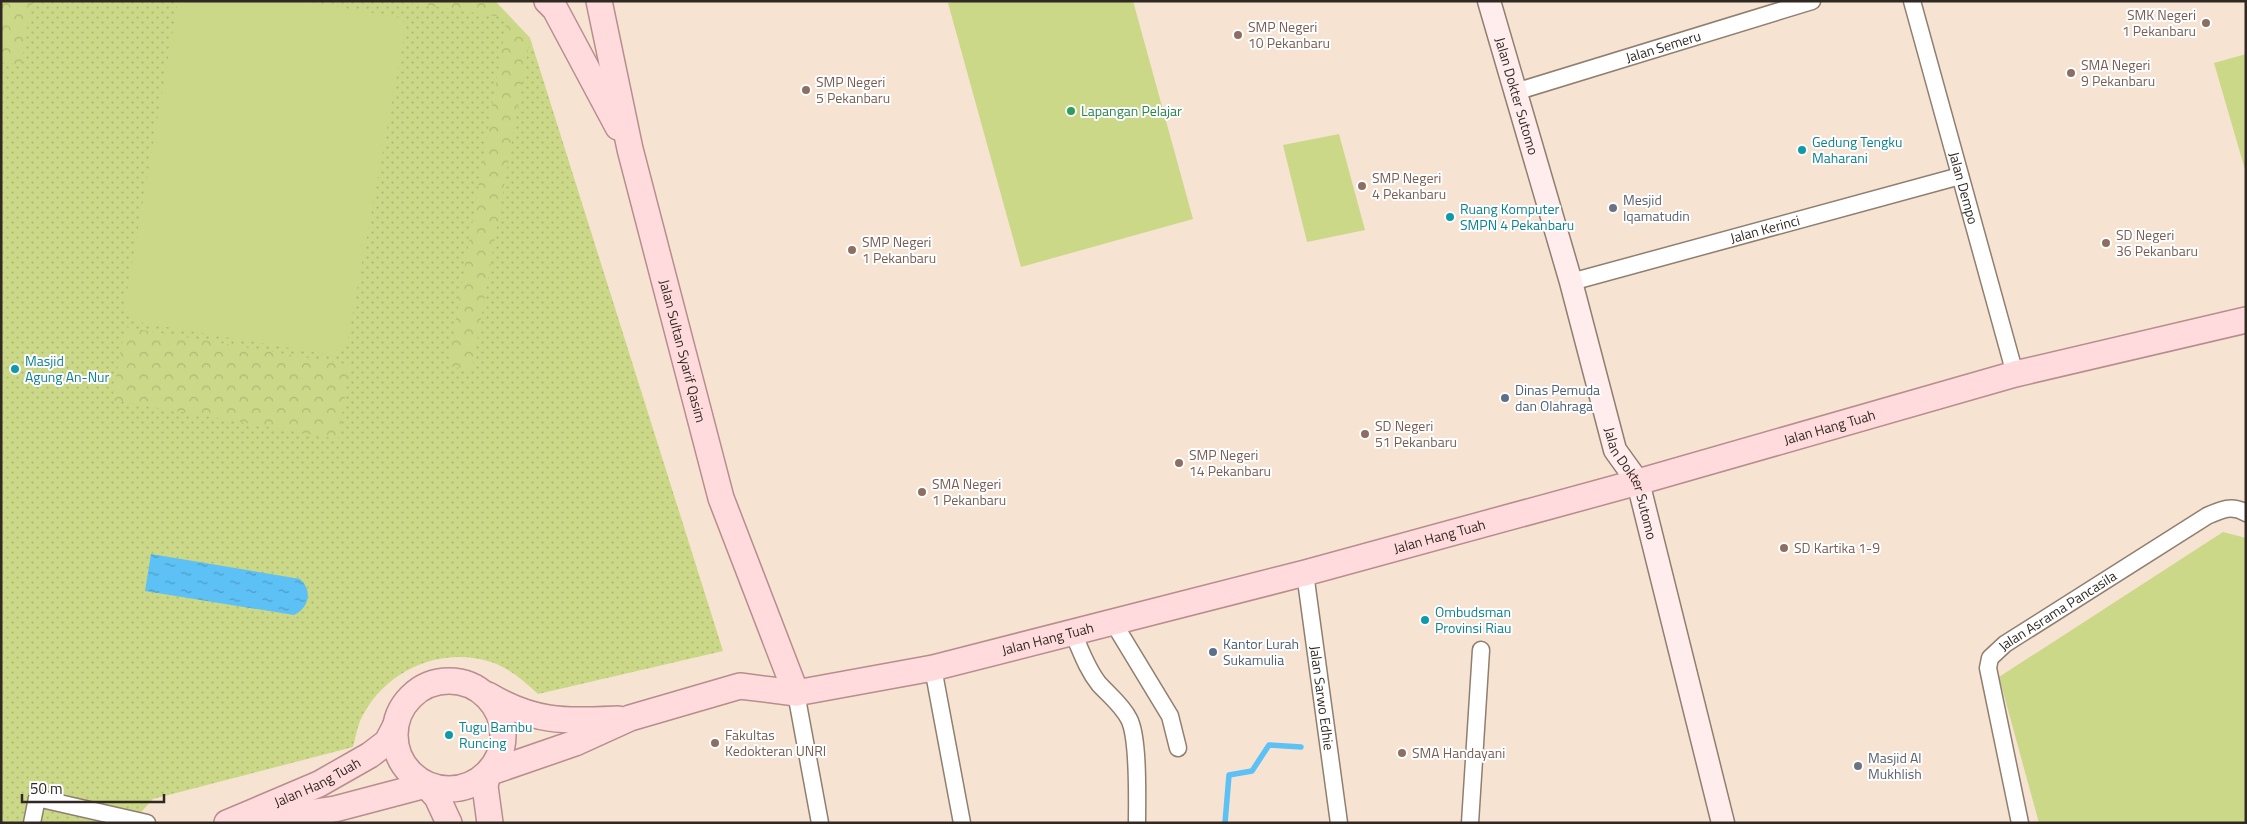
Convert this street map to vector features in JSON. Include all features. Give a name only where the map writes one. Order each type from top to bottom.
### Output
[{"type":"main road","points":[[547,1],[555,9],[630,149]]},
{"type":"main road","name":"Jalan Sultan Syarif Qasim","points":[[599,1],[630,149],[721,498],[796,693]]},
{"type":"main road","name":"Jalan Dokter Sutomo","points":[[1489,1],[1570,282],[1614,450],[1638,482],[1723,823]]},
{"type":"main road","name":"Jalan Hang Tuah","points":[[488,773],[574,743],[630,718],[740,686],[796,693],[933,668],[1305,573],[1638,482],[2015,374],[2246,320]]},
{"type":"main road","points":[[426,785],[445,790],[462,788],[476,782],[488,773],[498,758],[504,735],[498,712],[484,693],[468,685],[451,681],[428,685],[408,699],[400,712],[395,727],[397,751],[404,766],[437,797],[449,823]]},
{"type":"main road","name":"Jalan Hang Tuah","points":[[484,693],[507,707],[530,716],[564,721],[630,718]]},
{"type":"main road","name":"Jalan Hang Tuah","points":[[227,823],[319,784],[363,759],[387,742],[395,727]]},
{"type":"main road","points":[[488,773],[485,786],[485,800],[490,823]]},
{"type":"main road","name":"Jalan Hang Tuah","points":[[240,823],[335,809],[426,785]]},
{"type":"street","name":"Jalan Semeru","points":[[1515,92],[1812,1]]},
{"type":"street","name":"Jalan Dempo","points":[[1912,1],[2015,374]]},
{"type":"street","name":"Jalan Kerinci","points":[[1570,282],[1960,176]]},
{"type":"street","name":"Jalan Asrama Pancasila","points":[[2018,822],[1988,668],[1990,658],[2005,644],[2206,516],[2223,509],[2238,507],[2246,513]]},
{"type":"street","name":"Jalan Sarwo Edhie","points":[[1305,573],[1339,823]]},
{"type":"street","points":[[1113,622],[1170,716],[1178,748]]},
{"type":"street","points":[[1073,633],[1086,665],[1099,684],[1116,700],[1130,720],[1136,775],[1137,823]]},
{"type":"street","points":[[1470,823],[1481,650]]},
{"type":"street","points":[[933,668],[962,823]]},
{"type":"street","points":[[796,693],[820,823]]},
{"type":"street","points":[[32,823],[37,798],[147,823]]},
{"type":"green space","points":[[1,1],[495,1],[530,38],[723,651],[538,694],[510,671],[491,662],[452,657],[432,660],[397,676],[382,689],[360,721],[353,747],[153,799],[131,823],[1,823]]},
{"type":"green space","points":[[1,1],[32,1],[21,65],[1,62]]},
{"type":"green space","points":[[178,1],[304,1],[401,18],[406,27],[347,344],[337,356],[132,321],[124,309]]},
{"type":"green space","points":[[402,1],[495,1],[530,38],[472,370],[448,366],[507,18]]},
{"type":"green space","name":"Lapangan Pelajar","points":[[954,1],[1133,1],[1193,219],[1021,267],[948,3]]},
{"type":"green space","points":[[2246,54],[2246,173],[2214,63]]},
{"type":"green space","points":[[1339,134],[1365,230],[1307,242],[1283,145]]},
{"type":"green space","points":[[125,327],[350,365],[338,439],[112,400]]},
{"type":"green space","points":[[2223,532],[2246,538],[2246,823],[2039,823],[1999,677]]},
{"type":"water","points":[[151,554],[300,579],[307,589],[308,599],[303,608],[294,615],[145,591]]},
{"type":"waterway","points":[[1225,823],[1229,775],[1252,771],[1269,745],[1301,747]]},
{"type":"place","name":"SMK Negeri 1 Pekanbaru","points":[[2206,23]]},
{"type":"place","name":"SMP Negeri 10 Pekanbaru","points":[[1238,35]]},
{"type":"place","name":"SMA Negeri 9 Pekanbaru","points":[[2071,73]]},
{"type":"place","name":"SMP Negeri 5 Pekanbaru","points":[[806,90]]},
{"type":"place","name":"Lapangan Pelajar","points":[[1071,111]]},
{"type":"place","name":"Gedung Tengku Maharani","points":[[1802,150]]},
{"type":"place","name":"SMP Negeri 4 Pekanbaru","points":[[1362,186]]},
{"type":"place","name":"Mesjid Iqamatudin","points":[[1613,208]]},
{"type":"place","name":"Ruang Komputer SMPN 4 Pekanbaru","points":[[1450,217]]},
{"type":"place","name":"SD Negeri 36 Pekanbaru","points":[[2106,243]]},
{"type":"place","name":"SMP Negeri 1 Pekanbaru","points":[[852,250]]},
{"type":"place","name":"Masjid Agung An-Nur","points":[[15,369]]},
{"type":"place","name":"Dinas Pemuda dan Olahraga","points":[[1505,398]]},
{"type":"place","name":"SD Negeri 51 Pekanbaru","points":[[1365,434]]},
{"type":"place","name":"SMP Negeri 14 Pekanbaru","points":[[1179,463]]},
{"type":"place","name":"SMA Negeri 1 Pekanbaru","points":[[922,492]]},
{"type":"place","name":"SD Kartika 1-9","points":[[1784,548]]},
{"type":"place","name":"Ombudsman Provinsi Riau","points":[[1425,620]]},
{"type":"place","name":"Kantor Lurah Sukamulia","points":[[1213,652]]},
{"type":"place","name":"Tugu Bambu Runcing","points":[[449,735]]},
{"type":"place","name":"Fakultas Kedokteran UNRI","points":[[715,743]]},
{"type":"place","name":"SMA Handayani","points":[[1402,753]]},
{"type":"place","name":"Masjid Al Mukhlish","points":[[1858,766]]}]
